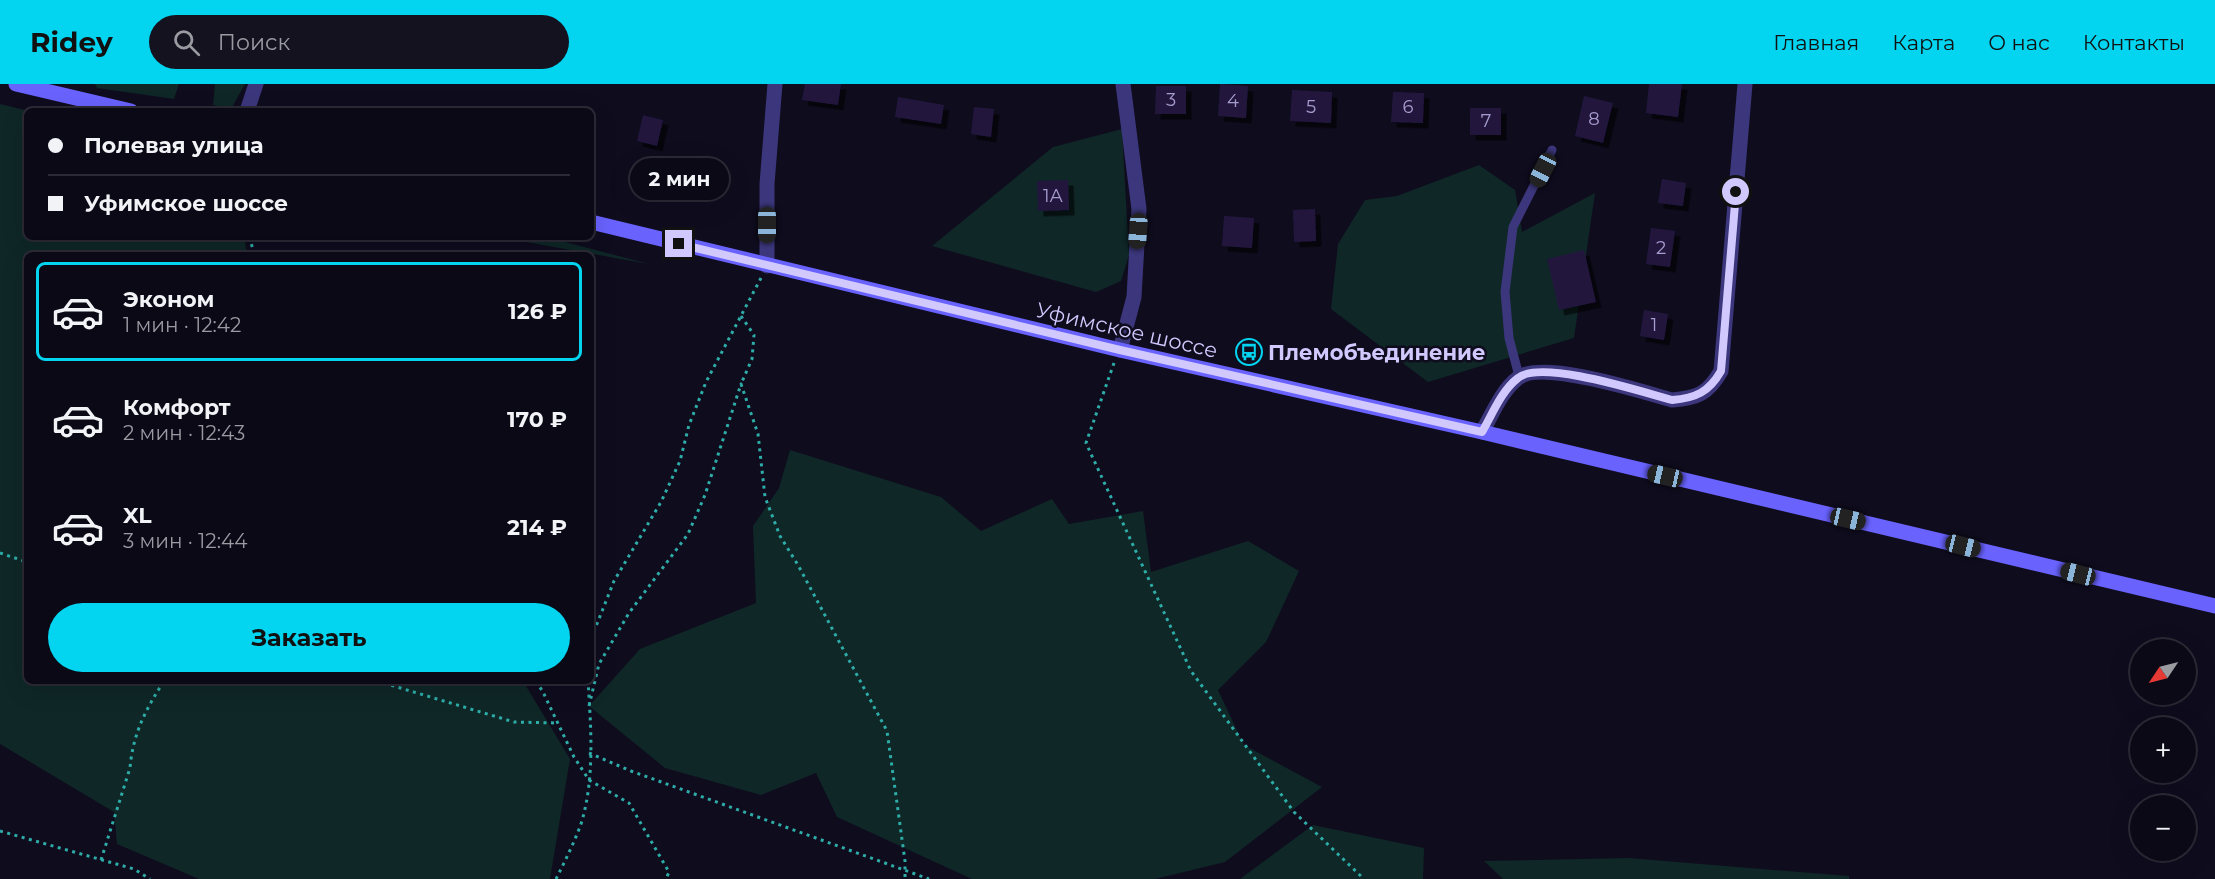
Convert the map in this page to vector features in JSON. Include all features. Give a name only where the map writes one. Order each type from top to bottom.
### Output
[{"type":"main road","points":[[16,84],[66,90],[122,108]]},
{"type":"main road","name":"Уфимское шоссе","points":[[594,223],[1120,350],[1482,432],[2215,606]]},
{"type":"street","points":[[248,108],[256,84]]},
{"type":"street","points":[[767,266],[767,184],[775,84]]},
{"type":"street","points":[[1120,350],[1134,297],[1139,210],[1123,84]]},
{"type":"street","points":[[1482,432],[1502,397],[1519,376],[1542,371],[1568,374],[1672,400],[1689,399],[1705,392],[1714,383],[1721,371],[1745,84]]},
{"type":"lane","points":[[1519,376],[1509,338],[1505,292],[1513,227],[1552,150]]},
{"type":"path","points":[[594,631],[614,581],[661,502],[680,461],[689,424],[706,382],[767,266]]},
{"type":"path","points":[[589,706],[599,664],[629,613],[688,534],[705,495],[741,384],[752,359],[754,335],[741,316]]},
{"type":"path","points":[[1120,350],[1094,414],[1086,443],[1191,671],[1294,812],[1364,879]]},
{"type":"path","points":[[741,384],[758,434],[765,497],[780,536],[887,730],[905,879]]},
{"type":"path","points":[[0,553],[24,561]]},
{"type":"path","points":[[101,860],[145,711],[162,684]]},
{"type":"path","points":[[387,684],[514,722],[558,723]]},
{"type":"path","points":[[538,684],[574,757],[590,780],[629,803],[669,872],[666,879]]},
{"type":"path","points":[[556,879],[580,824],[590,780],[588,684]]},
{"type":"path","points":[[589,753],[631,771],[835,844],[905,872],[930,879]]},
{"type":"path","points":[[0,831],[134,869],[150,879]]},
{"type":"green space","points":[[95,84],[179,84],[174,99],[97,88]]},
{"type":"green space","points":[[215,84],[245,84],[232,108],[213,105]]},
{"type":"green space","points":[[0,104],[24,110],[24,240],[244,240],[246,252],[24,252],[24,684],[525,684],[570,759],[550,879],[199,879],[117,844],[114,812],[0,744]]},
{"type":"green space","points":[[1122,129],[1129,255],[1121,281],[1096,292],[932,246],[1053,147]]},
{"type":"green space","points":[[1479,165],[1515,190],[1522,232],[1595,193],[1574,338],[1428,382],[1331,309],[1338,244],[1365,200],[1397,196]]},
{"type":"green space","points":[[515,240],[557,240],[649,264],[594,254],[594,252],[582,252]]},
{"type":"green space","points":[[790,450],[941,497],[981,531],[1052,499],[1069,524],[1143,511],[1151,572],[1248,541],[1299,571],[1266,642],[1218,690],[1244,745],[1322,787],[1225,862],[1155,879],[972,879],[837,817],[816,773],[761,795],[665,768],[589,706],[640,649],[756,603],[753,526],[779,488]]},
{"type":"green space","points":[[1313,825],[1424,848],[1423,879],[1240,879]]},
{"type":"green space","points":[[1628,858],[1849,876],[1849,879],[1503,879],[1484,861]]},
{"type":"building","points":[[805,84],[841,84],[838,105],[802,100]]},
{"type":"building","points":[[1220,84],[1248,86],[1246,118],[1218,116]]},
{"type":"building","points":[[1649,84],[1682,84],[1678,117],[1646,113]]},
{"type":"building","points":[[1156,86],[1186,86],[1186,114],[1155,114]]},
{"type":"building","points":[[1292,90],[1332,92],[1331,123],[1290,121]]},
{"type":"building","points":[[1393,92],[1424,93],[1423,123],[1391,122]]},
{"type":"building","points":[[1584,96],[1613,103],[1603,143],[1575,136]]},
{"type":"building","points":[[898,97],[944,105],[941,124],[895,117]]},
{"type":"building","points":[[974,107],[994,109],[991,137],[971,134]]},
{"type":"building","points":[[1470,108],[1501,108],[1501,135],[1470,135]]},
{"type":"building","points":[[643,115],[663,120],[657,146],[637,141]]},
{"type":"building","points":[[1662,179],[1686,183],[1683,206],[1658,203]]},
{"type":"building","points":[[1068,180],[1069,210],[1038,211],[1037,181]]},
{"type":"building","points":[[1315,209],[1316,241],[1294,242],[1293,210]]},
{"type":"building","points":[[1224,216],[1254,218],[1252,248],[1222,246]]},
{"type":"building","points":[[1651,228],[1675,231],[1670,267],[1646,264]]},
{"type":"building","points":[[1584,250],[1596,302],[1559,310],[1547,259]]},
{"type":"building","points":[[1644,310],[1668,314],[1664,340],[1640,336]]},
{"type":"place","name":"Племобъединение","points":[[1249,352]]},
{"type":"route","points":[[679,244],[1120,350],[1482,432],[1502,397],[1519,376],[1542,371],[1568,374],[1672,400],[1689,399],[1705,392],[1721,371],[1736,192]]}]
